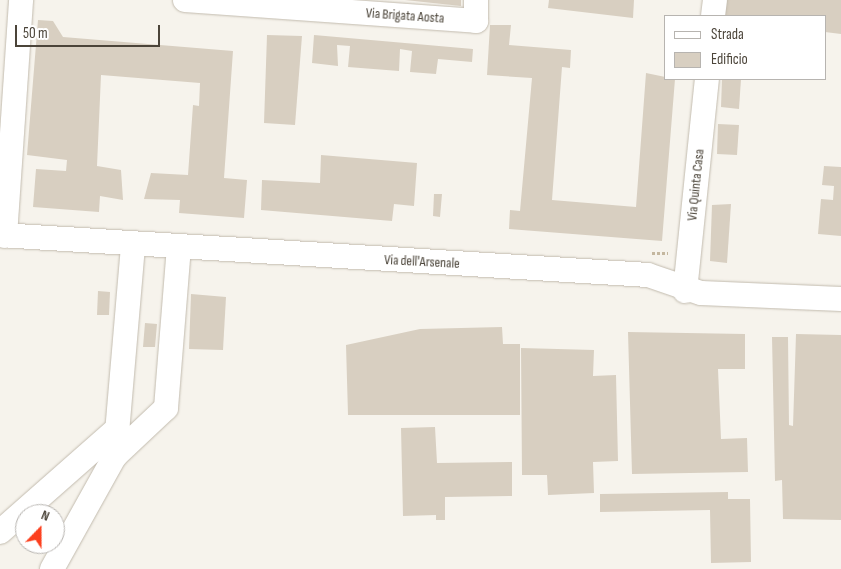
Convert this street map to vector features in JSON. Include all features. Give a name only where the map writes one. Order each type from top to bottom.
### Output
[{"type":"street","points":[[2,236],[21,0]]},
{"type":"street","name":"Via Brigata Aosta","points":[[185,0],[476,11]]},
{"type":"street","points":[[713,15],[715,0]]},
{"type":"street","name":"Via Quinta Casa","points":[[685,291],[707,80]]},
{"type":"street","name":"Via dell'Arsenale","points":[[2,236],[133,246],[648,275],[685,291],[841,299]]},
{"type":"street","points":[[115,456],[133,246]]},
{"type":"street","points":[[65,535],[115,456],[166,408],[179,248]]},
{"type":"street","points":[[9,523],[118,428]]},
{"type":"street","points":[[52,569],[57,554]]},
{"type":"building","points":[[405,0],[461,0],[461,6]]},
{"type":"building","points":[[549,0],[634,0],[633,18],[548,8]]},
{"type":"building","points":[[723,0],[841,0],[841,34],[826,32],[826,15],[722,15]]},
{"type":"building","points":[[38,20],[53,21],[63,37],[233,51],[224,178],[247,180],[244,218],[179,213],[180,200],[144,199],[151,173],[188,175],[193,105],[199,106],[200,83],[101,75],[97,166],[121,170],[123,200],[100,196],[99,212],[33,207],[36,169],[66,171],[67,160],[27,155]]},
{"type":"building","points":[[490,25],[511,25],[509,45],[571,50],[570,68],[562,67],[552,200],[636,207],[646,73],[664,77],[664,80],[675,80],[662,241],[509,229],[510,210],[520,211],[532,78],[487,75]]},
{"type":"building","points":[[267,35],[302,36],[295,125],[264,123]]},
{"type":"building","points":[[314,35],[473,49],[472,62],[438,59],[436,74],[410,72],[412,51],[400,49],[399,71],[348,67],[350,46],[337,45],[338,66],[312,63]]},
{"type":"building","points":[[722,80],[741,80],[739,109],[721,107]]},
{"type":"building","points":[[718,124],[739,125],[737,155],[717,154]]},
{"type":"building","points":[[321,155],[417,163],[414,206],[394,204],[392,221],[261,210],[262,180],[320,183]]},
{"type":"building","points":[[824,166],[841,167],[841,236],[818,234],[821,199],[833,200],[834,186],[822,185]]},
{"type":"building","points":[[434,194],[442,194],[440,217],[433,216]]},
{"type":"building","points":[[731,204],[727,263],[710,261],[712,205]]},
{"type":"building","points":[[98,291],[110,292],[109,315],[97,315]]},
{"type":"building","points":[[191,294],[226,297],[223,350],[189,349]]},
{"type":"building","points":[[145,323],[157,324],[155,347],[143,347]]},
{"type":"building","points":[[502,327],[503,344],[520,344],[520,415],[348,415],[346,345],[420,329]]},
{"type":"building","points":[[628,332],[745,334],[745,369],[718,369],[721,439],[747,438],[748,472],[632,474]]},
{"type":"building","points":[[796,334],[841,335],[841,520],[783,519],[782,480],[775,481],[772,337],[788,337],[789,425],[793,426]]},
{"type":"building","points":[[521,348],[594,350],[593,376],[616,375],[618,461],[593,462],[594,493],[548,495],[547,475],[522,475]]},
{"type":"building","points":[[435,427],[437,463],[512,462],[512,496],[445,497],[445,520],[436,520],[436,515],[403,516],[401,428]]},
{"type":"building","points":[[728,492],[728,499],[750,499],[751,562],[711,563],[710,510],[600,512],[600,494]]}]
